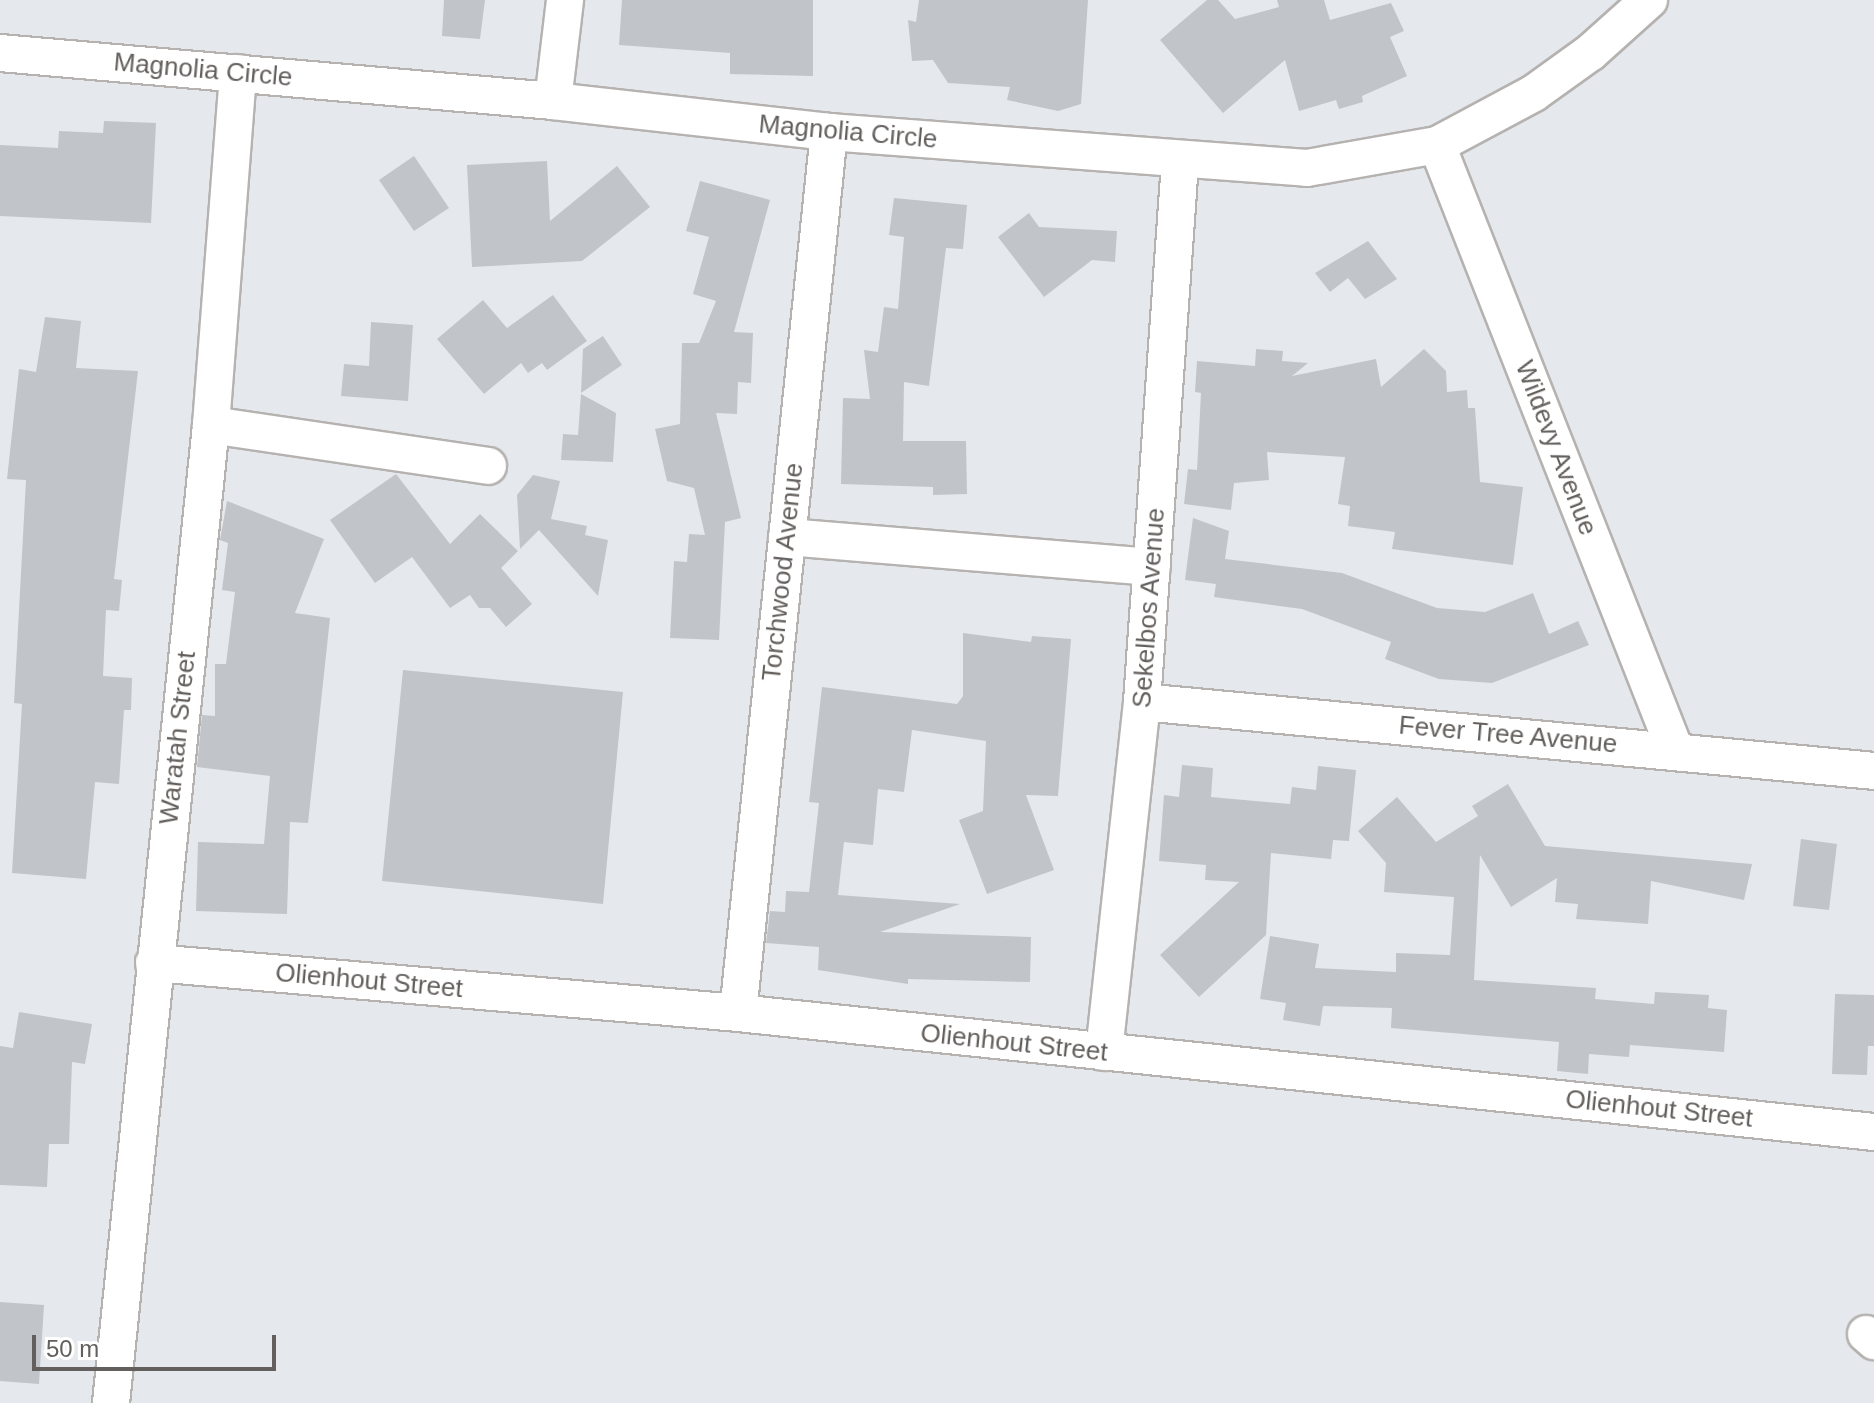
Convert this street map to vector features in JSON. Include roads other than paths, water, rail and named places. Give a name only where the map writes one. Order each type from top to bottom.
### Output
[{"type":"street","points":[[553,101],[565,0]]},
{"type":"street","name":"Magnolia Circle","points":[[0,53],[553,101],[829,132],[1180,162],[1307,168],[1437,145],[1534,93],[1591,52],[1649,0]]},
{"type":"street","name":"Waratah Street","points":[[111,1403],[211,425],[238,73]]},
{"type":"street","name":"Torchwood Avenue","points":[[738,1013],[829,132]]},
{"type":"street","name":"Wildevy Avenue","points":[[1437,145],[1675,750]]},
{"type":"street","name":"Sekelbos Avenue","points":[[1104,1052],[1142,702],[1180,162]]},
{"type":"street","points":[[211,425],[488,466]]},
{"type":"street","points":[[787,537],[1152,567]]},
{"type":"street","name":"Fever Tree Avenue","points":[[1142,702],[1874,771]]},
{"type":"street","name":"Olienhout Street","points":[[154,963],[738,1013],[1874,1132]]}]
